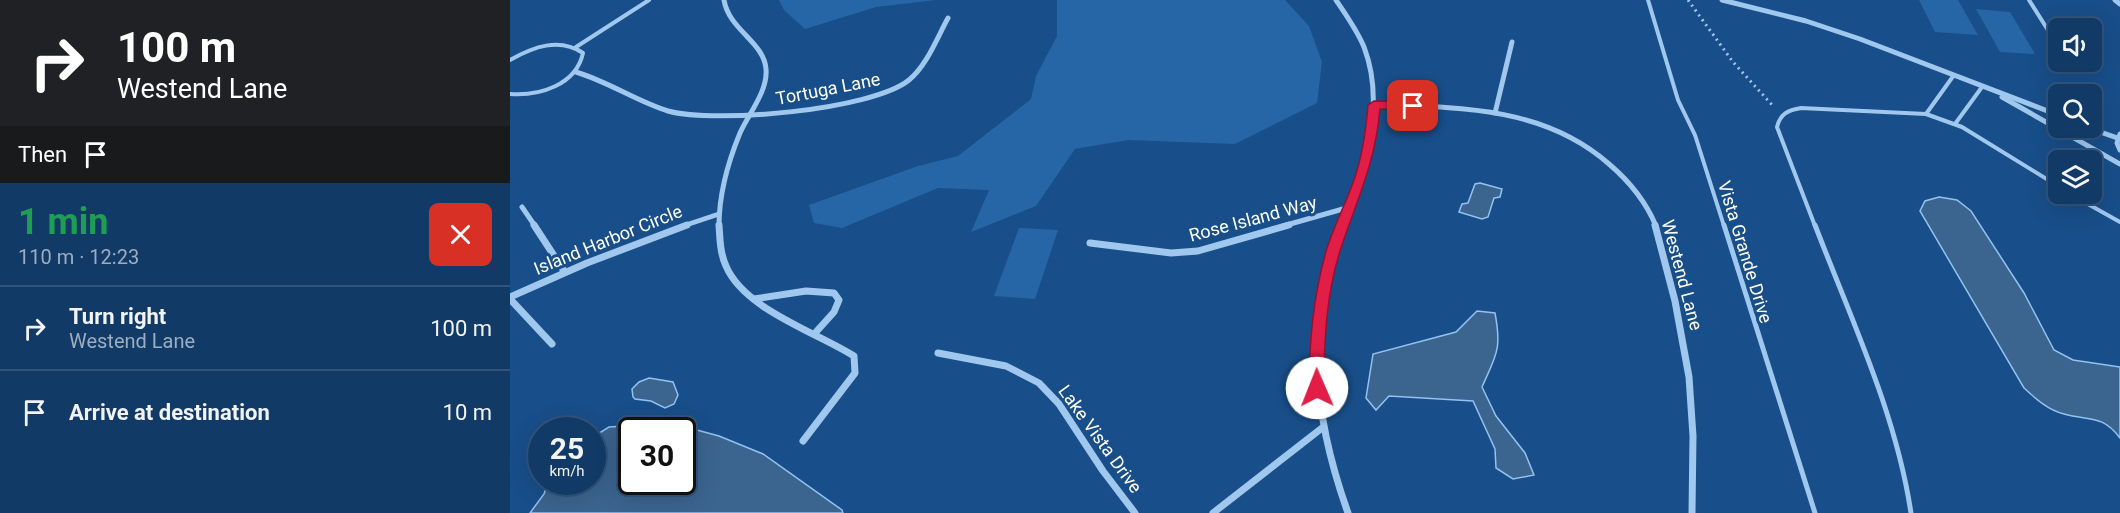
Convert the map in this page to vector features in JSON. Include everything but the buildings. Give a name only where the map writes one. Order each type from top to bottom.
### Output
[{"type":"street","points":[[724,0],[728,17],[762,57],[766,68],[764,80],[730,163],[717,235],[722,259],[734,281],[753,299],[816,332],[854,356],[855,373],[803,441]]},
{"type":"street","points":[[1336,0],[1356,29],[1367,55],[1373,82],[1374,105],[1371,141],[1333,253],[1323,295],[1316,349],[1317,388],[1322,428],[1333,474],[1348,513]]},
{"type":"street","points":[[1722,0],[1806,21],[1860,39],[2048,111]]},
{"type":"street","points":[[2115,0],[2120,4]]},
{"type":"street","name":"Tortuga Lane","points":[[576,72],[675,113],[748,116],[850,101],[898,88],[908,81],[923,63],[948,18]]},
{"type":"street","points":[[1495,113],[1512,42]]},
{"type":"street","points":[[1994,92],[2120,164]]},
{"type":"street","name":"Westend Lane","points":[[1374,105],[1452,108],[1495,113],[1544,125],[1569,136],[1593,152],[1626,180],[1648,210],[1667,265],[1683,337],[1691,392],[1692,513]]},
{"type":"street","points":[[2102,132],[2119,137],[2120,150]]},
{"type":"street","points":[[522,207],[564,271]]},
{"type":"street","name":"Rose Island Way","points":[[1090,243],[1171,254],[1198,251],[1350,207]]},
{"type":"street","name":"Island Harbor Circle","points":[[510,298],[564,271],[646,238],[719,214]]},
{"type":"street","points":[[753,299],[813,289],[829,290],[837,295],[840,302],[837,309],[816,332]]},
{"type":"street","points":[[510,298],[552,344]]},
{"type":"street","name":"Lake Vista Drive","points":[[938,353],[1002,364],[1028,375],[1042,386],[1062,406],[1099,466],[1136,513]]},
{"type":"street","points":[[1213,513],[1322,428]]},
{"type":"lane","points":[[576,47],[649,0]]},
{"type":"lane","name":"Vista Grande Drive","points":[[1648,0],[1678,100],[1695,135],[1815,513]]},
{"type":"lane","points":[[2029,0],[2048,30]]},
{"type":"lane","points":[[510,60],[534,48],[558,44],[576,47],[583,53],[583,62],[576,72],[560,83],[539,92],[510,94]]},
{"type":"lane","points":[[1926,114],[1954,75]]},
{"type":"lane","points":[[1955,124],[1982,87]]},
{"type":"lane","points":[[1911,513],[1905,471],[1893,429],[1777,127],[1781,116],[1791,110],[1801,108],[1926,114],[1955,124],[2048,180]]},
{"type":"lane","points":[[2088,204],[2120,222]]},
{"type":"path","points":[[1688,0],[1733,62],[1781,116]]},
{"type":"shaded area","points":[[779,0],[936,0],[876,7],[805,29],[784,10]]},
{"type":"shaded area","points":[[1057,0],[1285,0],[1309,26],[1322,62],[1317,103],[1235,144],[1128,140],[1075,149],[1036,206],[971,232],[989,190],[938,188],[842,228],[814,223],[809,205],[918,166],[958,156],[1031,99],[1036,76],[1057,36]]},
{"type":"shaded area","points":[[1919,0],[1958,0],[1978,35],[1935,32]]},
{"type":"shaded area","points":[[1976,9],[2010,12],[2035,54],[2000,52]]},
{"type":"shaded area","points":[[1480,183],[1502,189],[1500,197],[1494,198],[1488,217],[1482,219],[1459,212],[1462,204],[1468,203],[1475,184]]},
{"type":"shaded area","points":[[1939,197],[1957,200],[1971,211],[2024,293],[2054,350],[2073,360],[2120,367],[2120,438],[2101,422],[2053,410],[2024,388],[1920,211],[1925,201]]},
{"type":"shaded area","points":[[1019,228],[1058,230],[1035,299],[994,296]]},
{"type":"shaded area","points":[[1477,311],[1495,313],[1498,336],[1494,359],[1482,387],[1496,416],[1525,453],[1534,475],[1513,479],[1496,468],[1495,449],[1473,401],[1389,396],[1376,410],[1366,398],[1373,354],[1456,332]]},
{"type":"shaded area","points":[[649,378],[673,382],[678,395],[674,404],[665,408],[651,401],[633,397],[632,389],[639,382]]},
{"type":"shaded area","points":[[618,426],[618,495],[696,495],[696,430],[719,436],[763,454],[842,510],[843,513],[530,513],[543,495],[606,495],[606,429]]},
{"type":"route","points":[[1317,388],[1316,349],[1323,295],[1333,253],[1362,177],[1371,141],[1374,105],[1413,106]]}]
